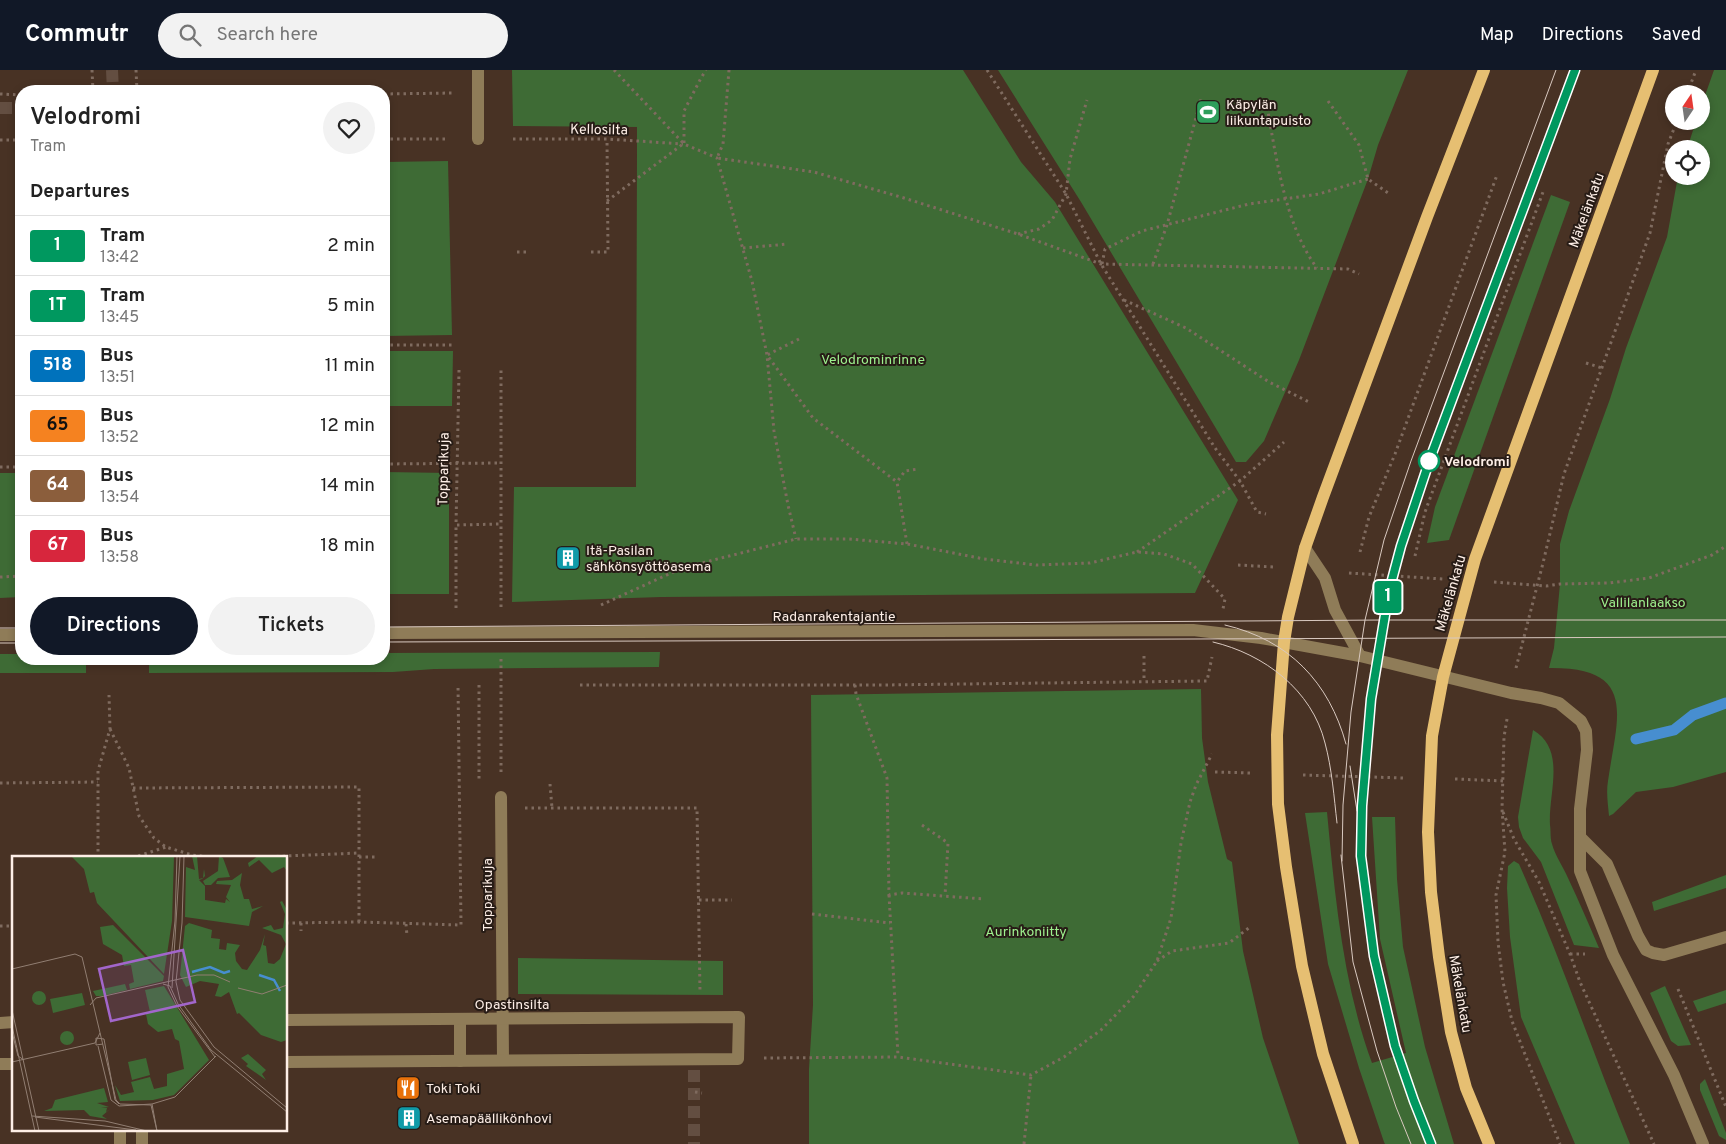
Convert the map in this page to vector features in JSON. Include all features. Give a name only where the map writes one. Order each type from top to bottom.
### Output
[{"type":"main road","points":[[1353,1144],[1323,1054],[1302,966],[1280,822],[1277,735],[1284,642],[1288,617],[1305,548],[1386,325],[1484,70]]},
{"type":"main road","name":"Mäkelänkatu","points":[[1489,1144],[1466,1088],[1451,1032],[1431,892],[1428,832],[1432,736],[1443,677],[1475,559],[1653,70]]},
{"type":"street","points":[[478,70],[478,139]]},
{"type":"street","points":[[1305,548],[1325,578],[1335,610],[1360,656]]},
{"type":"street","name":"Radanrakentajantie","points":[[390,633],[1193,630],[1284,642],[1360,656],[1559,703],[1581,721],[1586,730],[1586,750],[1580,809],[1580,871],[1617,963],[1674,1075],[1703,1144]]},
{"type":"street","points":[[0,635],[15,635]]},
{"type":"street","name":"Topparikuja","points":[[501,803],[503,1060]]},
{"type":"street","points":[[1580,837],[1607,864],[1638,936],[1646,950],[1664,955],[1726,937]]},
{"type":"street","name":"Opastinsilta","points":[[288,1020],[739,1017],[738,1059]]},
{"type":"street","points":[[460,1019],[460,1061]]},
{"type":"street","points":[[288,1062],[524,1060],[694,1064],[738,1059]]},
{"type":"path","points":[[92,70],[92,85]]},
{"type":"path","points":[[136,70],[136,85]]},
{"type":"path","points":[[614,70],[684,144],[716,158],[814,172],[1018,234],[1102,264],[1348,270],[1359,274]]},
{"type":"path","points":[[684,144],[684,111],[706,70]]},
{"type":"path","points":[[729,70],[723,144],[716,158],[752,281],[767,355],[774,430],[796,540]]},
{"type":"path","points":[[987,70],[1066,194],[1102,264],[1216,448],[1240,481],[1257,512],[1266,514]]},
{"type":"path","points":[[1690,85],[1696,70]]},
{"type":"path","points":[[0,94],[15,95]]},
{"type":"path","points":[[390,94],[478,94]]},
{"type":"path","points":[[1018,234],[1039,229],[1052,220],[1066,194],[1070,159],[1087,100]]},
{"type":"path","points":[[1154,264],[1167,225],[1201,100]]},
{"type":"path","points":[[1266,101],[1285,199],[1308,256],[1317,269]]},
{"type":"path","points":[[1328,101],[1359,145],[1368,179],[1391,195]]},
{"type":"path","points":[[1543,563],[1564,474],[1650,233],[1668,144],[1673,130]]},
{"type":"path","name":"Kellosilta","points":[[513,138],[606,139],[684,144]]},
{"type":"path","points":[[390,139],[447,139]]},
{"type":"path","points":[[591,252],[608,252],[606,139]]},
{"type":"path","points":[[0,140],[15,140]]},
{"type":"path","points":[[607,201],[684,144]]},
{"type":"path","points":[[1360,552],[1369,517],[1395,454],[1497,175]]},
{"type":"path","points":[[1102,264],[1105,249],[1142,231],[1249,204],[1319,194],[1368,179]]},
{"type":"path","points":[[1415,556],[1425,512],[1543,192]]},
{"type":"path","points":[[743,248],[788,244]]},
{"type":"path","points":[[517,252],[529,252]]},
{"type":"path","points":[[1124,300],[1186,328],[1269,382],[1309,402]]},
{"type":"path","points":[[767,355],[799,338]]},
{"type":"path","points":[[390,345],[452,345]]},
{"type":"path","points":[[767,355],[813,418],[897,482],[907,544]]},
{"type":"path","points":[[1586,363],[1602,368]]},
{"type":"path","points":[[500,541],[501,369]]},
{"type":"path","name":"Topparikuja","points":[[459,370],[456,525],[500,524]]},
{"type":"path","points":[[1137,552],[1240,481],[1284,442]]},
{"type":"path","points":[[390,464],[500,463]]},
{"type":"path","points":[[0,467],[15,467]]},
{"type":"path","points":[[897,482],[905,471],[918,469]]},
{"type":"path","points":[[456,525],[456,608]]},
{"type":"path","points":[[592,609],[682,568],[796,540],[850,538],[907,544],[984,559],[1036,565],[1090,563],[1137,552],[1164,554],[1192,564],[1225,600]]},
{"type":"path","points":[[1320,570],[1546,586],[1560,584],[1609,584],[1649,578],[1712,555],[1726,546]]},
{"type":"path","points":[[1238,565],[1300,569]]},
{"type":"path","points":[[0,577],[15,576]]},
{"type":"path","points":[[1144,656],[1144,682]]},
{"type":"path","points":[[580,685],[855,685],[1207,681]]},
{"type":"path","points":[[288,923],[359,922],[461,926],[458,685]]},
{"type":"path","points":[[479,685],[479,790]]},
{"type":"path","points":[[855,685],[856,694],[887,778],[890,923],[898,1057]]},
{"type":"path","points":[[98,856],[98,771],[110,729],[109,695]]},
{"type":"path","points":[[110,729],[129,768],[139,816],[154,838],[166,847],[201,856]]},
{"type":"path","points":[[502,730],[501,803],[552,808],[697,808],[700,1017]]},
{"type":"path","points":[[738,1059],[898,1057],[1030,1075],[1064,1057],[1101,1030],[1134,996],[1157,961],[1171,918],[1181,843],[1190,802],[1200,775],[1212,754]]},
{"type":"path","points":[[1215,772],[1504,781],[1502,809],[1504,852],[1496,895],[1498,942],[1503,982],[1515,1029],[1560,1144]]},
{"type":"path","points":[[0,783],[98,782]]},
{"type":"path","points":[[550,784],[552,808]]},
{"type":"path","points":[[133,788],[358,787],[359,922]]},
{"type":"path","points":[[1502,809],[1514,839],[1539,882],[1580,982],[1654,1144]]},
{"type":"path","points":[[922,825],[948,843],[945,896]]},
{"type":"path","points":[[138,856],[166,847]]},
{"type":"path","points":[[288,857],[359,855],[378,857]]},
{"type":"path","points":[[889,895],[902,893],[984,899]]},
{"type":"path","points":[[699,900],[732,900]]},
{"type":"path","points":[[812,914],[890,923]]},
{"type":"path","points":[[301,923],[301,932]]},
{"type":"path","points":[[406,924],[407,936]]},
{"type":"path","points":[[1157,961],[1172,951],[1229,943],[1250,927]]},
{"type":"path","points":[[1678,988],[1726,1107]]},
{"type":"path","points":[[1024,1144],[1030,1075]]},
{"type":"path","points":[[695,1092],[702,1093]]},
{"type":"green space","name":"Velodrominrinne","points":[[512,70],[963,70],[1021,162],[1055,202],[1238,500],[1195,593],[661,597],[512,602],[514,487],[636,487],[637,127],[513,126]]},
{"type":"green space","points":[[998,70],[1408,70],[1378,145],[1368,179],[1299,360],[1264,441],[1246,462],[1236,462],[1081,202]]},
{"type":"green space","name":"Vallilanlaakso","points":[[1714,70],[1726,70],[1726,772],[1673,787],[1636,792],[1609,816],[1607,789],[1617,717],[1616,700],[1610,686],[1597,676],[1578,670],[1549,668],[1554,648],[1560,584],[1560,544],[1569,511],[1667,237],[1676,185],[1710,185],[1710,140],[1690,140],[1693,130],[1710,130],[1709,85]]},
{"type":"green space","points":[[448,161],[452,335],[390,336],[390,162]]},
{"type":"green space","points":[[1551,195],[1570,202],[1449,540],[1427,543],[1435,507]]},
{"type":"green space","points":[[390,351],[453,351],[452,406],[390,406]]},
{"type":"green space","points":[[390,472],[449,473],[449,594],[390,594]]},
{"type":"green space","points":[[0,473],[15,473],[15,597],[0,598]]},
{"type":"green space","points":[[660,652],[659,667],[434,669],[393,672],[149,673],[149,665],[390,665],[390,653]]},
{"type":"green space","points":[[0,654],[15,654],[15,665],[86,665],[86,673],[0,673]]},
{"type":"green space","name":"Aurinkoniitty","points":[[1201,689],[1202,738],[1208,782],[1227,859],[1232,862],[1243,951],[1263,1038],[1299,1144],[809,1144],[809,1069],[813,1005],[811,695]]},
{"type":"green space","points":[[1533,730],[1550,749],[1553,760],[1554,773],[1550,813],[1552,844],[1599,948],[1574,945],[1541,862],[1523,838],[1519,827],[1518,817]]},
{"type":"green space","points":[[1327,812],[1337,908],[1347,971],[1362,1033],[1372,1063],[1406,1053],[1380,939],[1372,817],[1395,817],[1397,879],[1403,947],[1425,1047],[1454,1144],[1385,1144],[1384,1142],[1359,1068],[1328,964],[1305,813]]},
{"type":"green space","points":[[1514,861],[1519,864],[1548,933],[1630,1144],[1575,1144],[1521,1017],[1510,937],[1507,888],[1508,866]]},
{"type":"green space","points":[[1726,875],[1726,888],[1654,911],[1652,902]]},
{"type":"green space","points":[[518,958],[723,961],[723,995],[518,994]]},
{"type":"green space","points":[[1665,986],[1691,1045],[1678,1046],[1671,1041],[1650,993]]},
{"type":"green space","points":[[1726,990],[1726,1003],[1698,1012],[1693,1001]]},
{"type":"green space","points":[[1705,1079],[1726,1133],[1726,1140],[1719,1136],[1700,1090],[1700,1084]]},
{"type":"waterway","points":[[1636,739],[1674,730],[1693,715],[1726,703]]},
{"type":"tunnel","points":[[112,70],[113,85]]},
{"type":"tunnel","points":[[0,108],[15,108]]},
{"type":"tunnel","points":[[694,1070],[694,1144]]},
{"type":"tram line","points":[[1342,861],[1343,805],[1351,712],[1365,620],[1384,540],[1411,461],[1556,70]]},
{"type":"tram line","points":[[1361,856],[1362,806],[1368,723],[1383,620],[1398,554],[1431,456],[1575,70]]},
{"type":"tram line","name":"1","points":[[1431,1144],[1395,1046],[1374,956],[1361,856],[1362,806],[1371,699],[1383,620],[1401,546],[1431,456],[1575,70]]},
{"type":"tram line","points":[[390,627],[1383,620],[1726,620]]},
{"type":"tram line","points":[[1225,625],[1269,641],[1303,667],[1329,701],[1339,722],[1346,744]]},
{"type":"tram line","points":[[0,628],[15,628]]},
{"type":"tram line","points":[[390,642],[1726,637]]},
{"type":"tram line","points":[[1213,642],[1250,655],[1267,665],[1283,677],[1309,707],[1319,724],[1325,743],[1337,823]]},
{"type":"tram line","points":[[0,643],[15,643]]},
{"type":"tram line","points":[[1350,766],[1357,811]]},
{"type":"tram line","points":[[1361,848],[1374,956],[1395,1046],[1414,1101],[1432,1144]]},
{"type":"tram line","points":[[1341,855],[1353,962],[1377,1051],[1411,1144]]},
{"type":"place","name":"Käpylän liikuntapuisto","points":[[1208,112]]},
{"type":"place","name":"Velodromi","points":[[1429,461]]},
{"type":"place","name":"Itä-Pasilan sähkönsyöttöasema","points":[[568,558]]},
{"type":"place","name":"Toki Toki","points":[[408,1088]]},
{"type":"place","name":"Asemapäällikönhovi","points":[[409,1118]]}]
